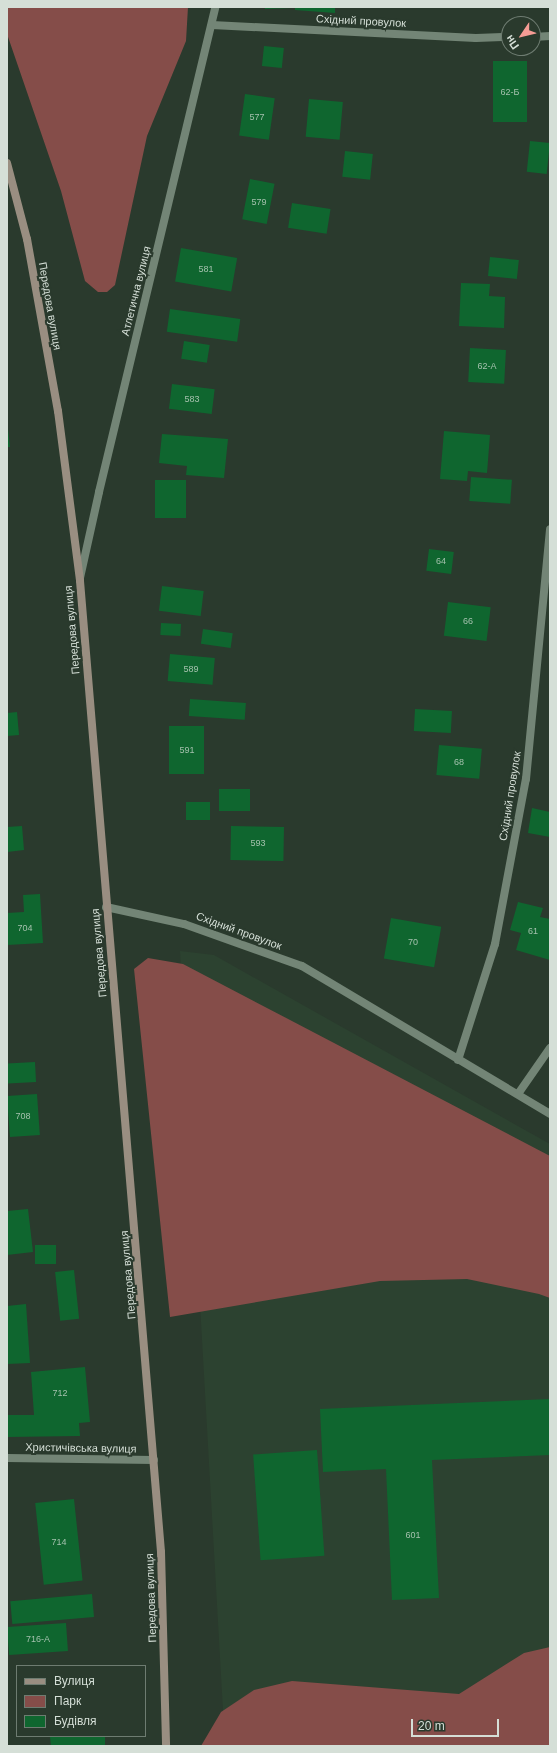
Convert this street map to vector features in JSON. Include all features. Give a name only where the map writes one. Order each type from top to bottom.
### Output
[{"type":"street","name":"Атлетична вулиця","points":[[80,581],[101,484],[212,25],[215,7]]},
{"type":"street","name":"Східний провулок","points":[[212,25],[476,38],[501,37]]},
{"type":"street","name":"Передова вулиця","points":[[7,163],[27,239],[58,411],[80,581],[161,1552],[166,1746]]},
{"type":"street","name":"Східний провулок","points":[[458,1060],[495,944],[526,779],[550,529]]},
{"type":"street","name":"Східний провулок","points":[[106,907],[184,924],[302,966],[550,1114]]},
{"type":"street","points":[[518,1094],[550,1048]]},
{"type":"street","name":"Христичівська вулиця","points":[[7,1458],[154,1460]]},
{"type":"shaded area","points":[[180,951],[214,955],[550,1144],[550,1746],[225,1746]]},
{"type":"green space","points":[[7,7],[188,7],[186,41],[147,136],[115,285],[107,292],[98,292],[85,281],[61,191],[7,34]]},
{"type":"green space","points":[[148,958],[183,964],[550,1156],[550,1298],[539,1294],[467,1279],[380,1281],[170,1317],[134,969]]},
{"type":"green space","points":[[550,1647],[550,1746],[201,1746],[221,1712],[254,1690],[292,1681],[459,1694],[524,1653]]},
{"type":"building","points":[[265,7],[292,7],[292,8],[265,9]]},
{"type":"building","points":[[295,7],[335,7],[335,13],[295,10]]},
{"type":"building","points":[[264,46],[284,48],[282,68],[262,66]]},
{"type":"building","points":[[493,61],[527,61],[527,122],[493,122]]},
{"type":"building","points":[[245,94],[275,98],[269,140],[239,136]]},
{"type":"building","points":[[309,99],[343,102],[340,140],[306,137]]},
{"type":"building","points":[[530,141],[550,143],[547,174],[527,172]]},
{"type":"building","points":[[345,151],[373,154],[370,180],[342,177]]},
{"type":"building","points":[[250,179],[275,184],[267,224],[242,219]]},
{"type":"building","points":[[292,203],[331,209],[327,234],[288,228]]},
{"type":"building","points":[[181,248],[237,258],[231,291],[175,281]]},
{"type":"building","points":[[490,257],[519,260],[517,279],[488,276]]},
{"type":"building","points":[[461,283],[490,284],[489,296],[505,297],[504,328],[459,326]]},
{"type":"building","points":[[170,309],[240,319],[237,342],[167,332]]},
{"type":"building","points":[[184,341],[210,345],[207,363],[181,359]]},
{"type":"building","points":[[470,348],[506,350],[504,384],[468,382]]},
{"type":"building","points":[[172,384],[215,389],[212,414],[169,409]]},
{"type":"building","points":[[7,420],[10,447],[7,447]]},
{"type":"building","points":[[444,431],[490,435],[487,473],[468,471],[467,481],[440,479]]},
{"type":"building","points":[[162,434],[228,439],[224,478],[186,475],[187,466],[159,463]]},
{"type":"building","points":[[471,477],[512,480],[510,504],[469,501]]},
{"type":"building","points":[[155,480],[186,480],[186,518],[155,518]]},
{"type":"building","points":[[429,549],[454,552],[451,574],[426,571]]},
{"type":"building","points":[[162,586],[204,591],[201,616],[159,611]]},
{"type":"building","points":[[448,602],[491,607],[487,641],[444,636]]},
{"type":"building","points":[[161,623],[181,624],[180,636],[160,635]]},
{"type":"building","points":[[203,629],[233,633],[231,648],[201,644]]},
{"type":"building","points":[[170,654],[215,658],[212,685],[168,681]]},
{"type":"building","points":[[190,699],[246,703],[245,720],[189,716]]},
{"type":"building","points":[[415,709],[452,711],[451,733],[414,731]]},
{"type":"building","points":[[17,712],[19,735],[7,736],[7,713]]},
{"type":"building","points":[[169,726],[204,726],[204,774],[169,774]]},
{"type":"building","points":[[439,745],[482,749],[479,779],[436,775]]},
{"type":"building","points":[[219,789],[250,789],[250,811],[219,811]]},
{"type":"building","points":[[186,802],[210,802],[210,820],[186,820]]},
{"type":"building","points":[[532,808],[550,812],[550,837],[528,833]]},
{"type":"building","points":[[22,826],[24,850],[7,852],[7,827]]},
{"type":"building","points":[[231,826],[284,827],[283,861],[230,860]]},
{"type":"building","points":[[40,894],[43,943],[7,945],[7,913],[24,912],[23,895]]},
{"type":"building","points":[[518,902],[543,908],[540,917],[550,919],[550,960],[516,950],[521,933],[510,930]]},
{"type":"building","points":[[391,918],[441,927],[434,967],[384,958]]},
{"type":"building","points":[[35,1062],[36,1082],[8,1083],[7,1063]]},
{"type":"building","points":[[37,1094],[40,1135],[10,1137],[7,1096]]},
{"type":"building","points":[[28,1209],[33,1252],[7,1255],[7,1211]]},
{"type":"building","points":[[35,1245],[56,1245],[56,1264],[35,1264]]},
{"type":"building","points":[[74,1270],[79,1319],[60,1321],[55,1272]]},
{"type":"building","points":[[26,1304],[30,1363],[7,1364],[7,1306]]},
{"type":"building","points":[[85,1367],[90,1422],[79,1423],[80,1436],[7,1437],[7,1415],[34,1415],[31,1372]]},
{"type":"building","points":[[550,1399],[550,1455],[432,1460],[439,1598],[392,1600],[386,1469],[323,1472],[320,1409]]},
{"type":"building","points":[[317,1450],[324,1556],[261,1560],[253,1454]]},
{"type":"building","points":[[74,1499],[83,1581],[44,1585],[35,1503]]},
{"type":"building","points":[[92,1594],[94,1617],[12,1624],[10,1601]]},
{"type":"building","points":[[66,1623],[68,1651],[9,1655],[7,1627]]},
{"type":"building","points":[[50,1737],[105,1737],[105,1746],[51,1746]]}]
